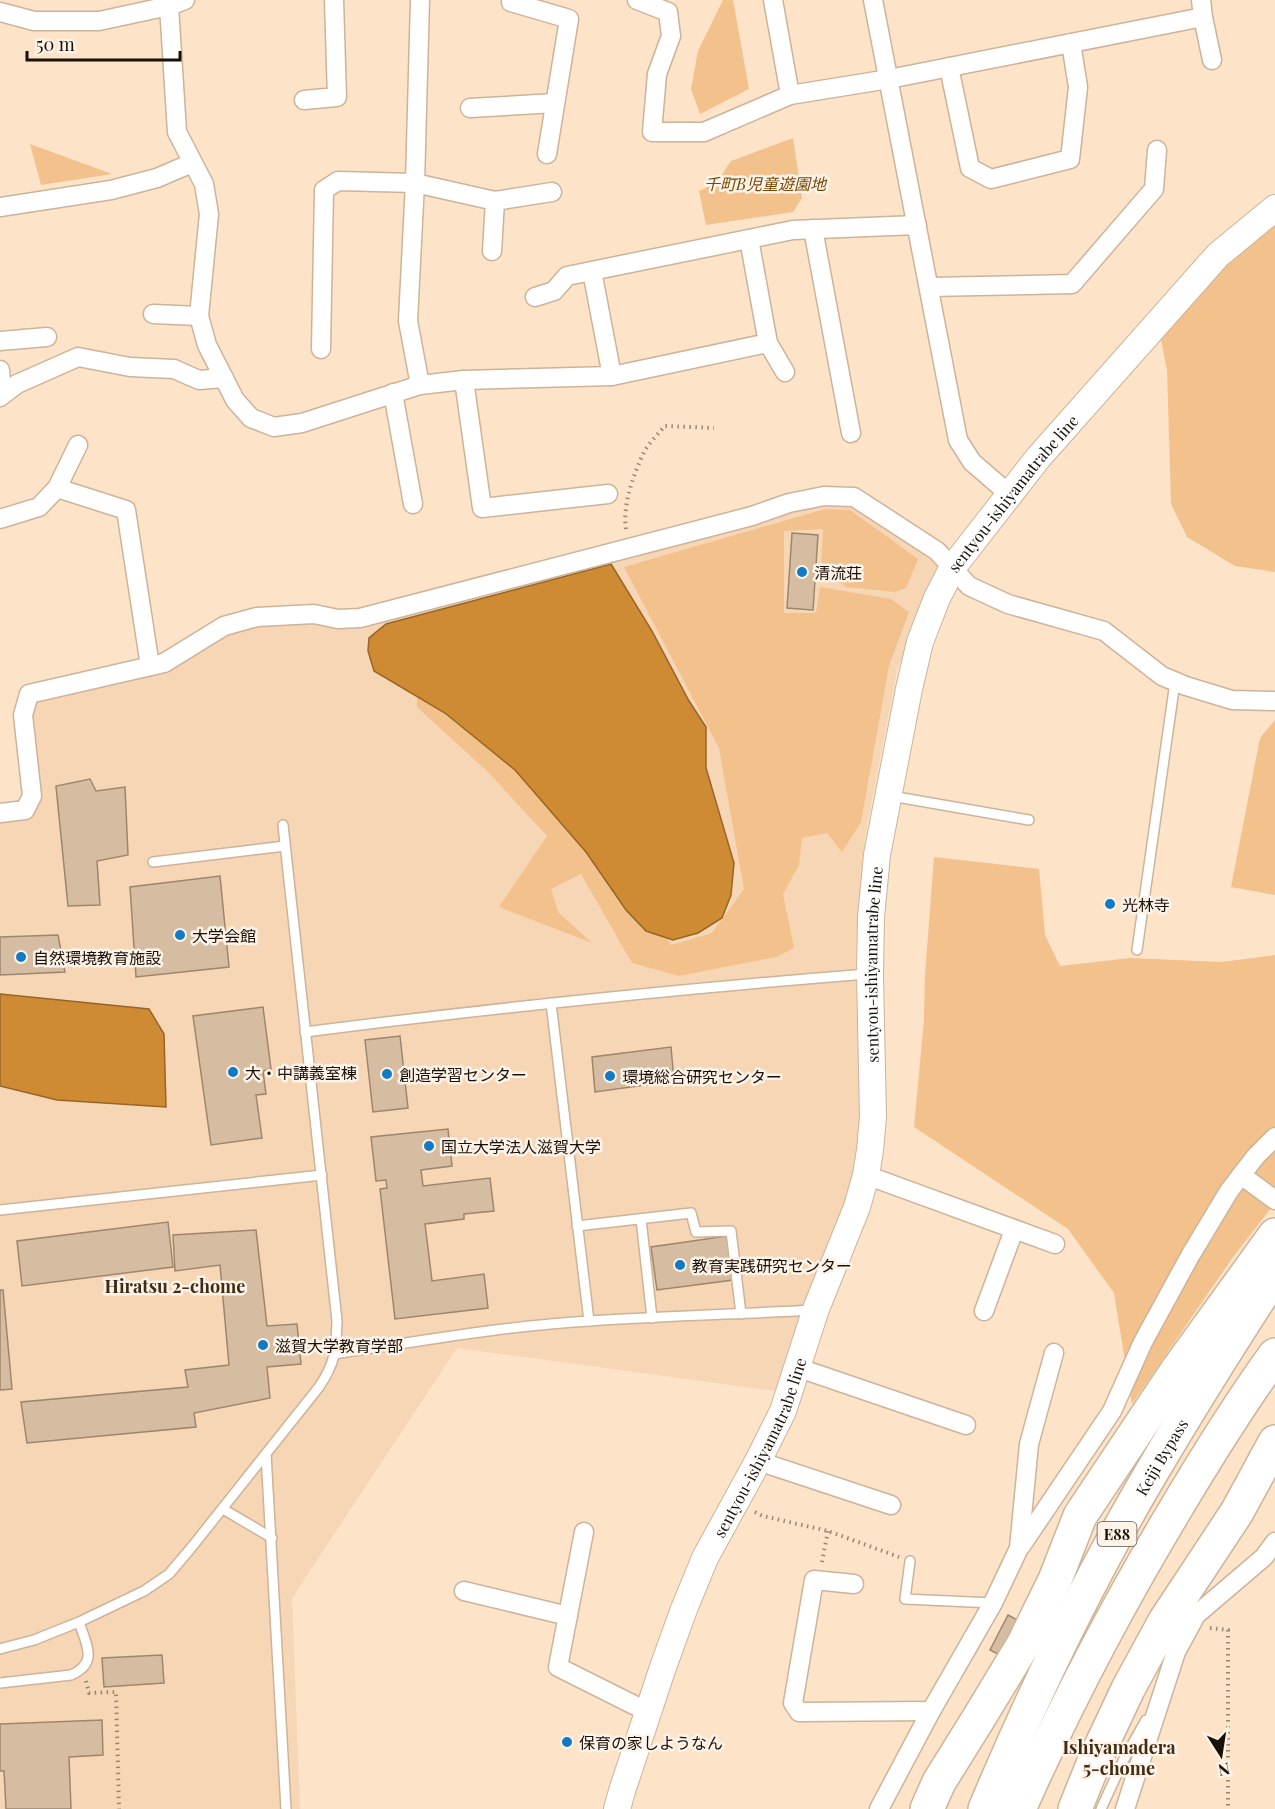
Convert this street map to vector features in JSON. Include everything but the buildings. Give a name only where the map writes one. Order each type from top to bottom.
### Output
[{"type":"highway","points":[[933,1795],[1023,1645],[1055,1580],[1080,1516],[1176,1372],[1275,1235]]},
{"type":"highway","name":"Keiji Bypass","points":[[985,1809],[1036,1692],[1089,1584],[1211,1372],[1275,1274]]},
{"type":"highway","name":"E88","points":[[1019,1809],[1109,1624],[1202,1464],[1275,1354]]},
{"type":"highway","points":[[1075,1809],[1128,1689],[1165,1621],[1237,1512],[1275,1442]]},
{"type":"main road","name":"sentyou-ishiyamatrabe line","points":[[617,1809],[684,1609],[701,1568],[783,1411],[816,1309],[857,1207],[866,1175],[873,1117],[870,974],[871,917],[876,865],[909,689],[920,642],[937,598],[953,567],[1038,458],[1218,255],[1275,208]]},
{"type":"street","points":[[303,100],[337,97],[334,0]]},
{"type":"street","points":[[420,0],[415,183],[408,321],[420,385]]},
{"type":"street","points":[[511,0],[511,2],[569,19],[547,154]]},
{"type":"street","points":[[637,0],[668,12],[671,36],[657,74],[652,132],[704,132],[790,94],[889,79],[1071,43],[1202,9],[1212,60]]},
{"type":"street","points":[[773,0],[790,94]]},
{"type":"street","points":[[873,0],[958,440],[972,462],[1008,494]]},
{"type":"street","points":[[0,12],[34,21],[99,21],[177,3],[177,132],[204,184],[209,214],[199,316],[207,345],[235,400],[251,418],[274,427],[302,423],[420,385],[464,380],[612,376],[768,343]]},
{"type":"street","points":[[949,67],[970,168],[991,179],[1070,159],[1078,87],[1071,43]]},
{"type":"street","points":[[470,108],[555,103]]},
{"type":"street","points":[[929,287],[1072,284],[1154,189],[1157,150]]},
{"type":"street","points":[[0,207],[111,190],[157,178],[192,163]]},
{"type":"street","points":[[321,349],[324,190],[338,181],[415,183],[495,201],[552,192]]},
{"type":"street","points":[[492,251],[495,201]]},
{"type":"street","points":[[536,297],[554,291],[567,276],[793,230],[917,225]]},
{"type":"street","points":[[813,229],[851,433]]},
{"type":"street","points":[[749,239],[768,343],[785,372]]},
{"type":"street","points":[[592,271],[612,376]]},
{"type":"street","points":[[153,314],[199,316]]},
{"type":"street","points":[[0,341],[47,338]]},
{"type":"street","points":[[0,382],[17,384],[78,357],[130,368],[174,369],[199,380],[224,378]]},
{"type":"street","points":[[464,380],[482,508],[608,494]]},
{"type":"street","points":[[393,393],[413,504]]},
{"type":"street","points":[[0,519],[39,507],[57,488],[78,446]]},
{"type":"street","points":[[57,488],[126,510],[150,666]]},
{"type":"street","points":[[0,813],[25,810],[32,796],[24,715],[29,694],[164,663],[224,626],[257,616],[314,614],[338,619],[360,618],[752,516],[789,503],[824,496],[854,497],[937,551],[969,586],[1008,604],[1104,631],[1162,676],[1175,682],[1232,700],[1275,701]]},
{"type":"street","points":[[879,1809],[931,1711],[993,1604],[1019,1548],[1112,1410],[1143,1342],[1174,1284],[1229,1191],[1256,1156],[1275,1137]]},
{"type":"street","points":[[866,1175],[1055,1244]]},
{"type":"street","points":[[1241,1175],[1275,1200]]},
{"type":"street","points":[[984,1311],[1014,1230]]},
{"type":"street","points":[[1019,1548],[1029,1444],[1054,1353]]},
{"type":"street","points":[[796,1367],[966,1425]]},
{"type":"street","points":[[758,1461],[891,1505]]},
{"type":"street","points":[[584,1532],[558,1667],[648,1712]]},
{"type":"street","points":[[1125,1809],[1176,1652],[1194,1619],[1264,1557],[1275,1542]]},
{"type":"street","points":[[854,1584],[814,1580],[793,1703],[799,1712],[931,1711]]},
{"type":"street","points":[[464,1591],[568,1616]]},
{"type":"lane","points":[[1137,950],[1175,682]]},
{"type":"lane","points":[[889,795],[1029,820]]},
{"type":"lane","points":[[0,1649],[34,1640],[79,1622],[144,1591],[169,1574],[319,1386],[328,1374],[335,1354],[337,1321],[283,825]]},
{"type":"lane","points":[[153,862],[285,846]]},
{"type":"lane","points":[[305,1032],[701,987],[870,974]]},
{"type":"lane","points":[[551,1003],[589,1321]]},
{"type":"lane","points":[[0,1210],[321,1175]]},
{"type":"lane","points":[[577,1226],[691,1213],[696,1232],[731,1232],[741,1314]]},
{"type":"lane","points":[[641,1219],[652,1318]]},
{"type":"lane","points":[[335,1354],[446,1337],[589,1321],[816,1309]]},
{"type":"lane","points":[[266,1454],[286,1809]]},
{"type":"lane","points":[[223,1509],[272,1538]]},
{"type":"lane","points":[[910,1561],[905,1599],[993,1604]]},
{"type":"lane","points":[[0,1683],[70,1675],[82,1668],[87,1664],[89,1656],[79,1622]]},
{"type":"lane","points":[[1101,1809],[1123,1761],[1164,1689]]},
{"type":"path","points":[[629,548],[624,517],[631,488],[645,450],[664,426],[714,428]]},
{"type":"path","points":[[735,1503],[763,1516],[828,1531],[910,1561]]},
{"type":"path","points":[[814,1580],[820,1571],[828,1531]]},
{"type":"path","points":[[1194,1619],[1206,1628],[1228,1630],[1228,1809]]},
{"type":"path","points":[[82,1668],[89,1693],[116,1692],[119,1809]]},
{"type":"shaded area","name":"国立大学法人滋賀大学","points":[[825,503],[852,503],[941,566],[897,670],[865,836],[857,972],[860,1115],[854,1177],[805,1306],[776,1391],[457,1348],[292,1598],[300,1809],[0,1809],[0,820],[29,816],[31,716],[36,700],[257,623],[313,621]]},
{"type":"shaded area","points":[[611,564],[706,727],[706,768],[734,863],[731,895],[722,918],[698,933],[673,940],[646,931],[626,910],[586,852],[515,770],[445,713],[374,671],[368,651],[369,638],[386,624]]},
{"type":"shaded area","points":[[0,994],[149,1009],[164,1034],[166,1107],[57,1100],[0,1086]]},
{"type":"green space","points":[[723,0],[733,0],[749,89],[700,114],[691,89],[698,51]]},
{"type":"green space","name":"千町B児童遊園地","points":[[793,138],[802,198],[793,212],[706,225],[699,191],[716,183],[731,161]]},
{"type":"green space","points":[[30,144],[112,174],[41,185]]},
{"type":"green space","points":[[1275,217],[1275,572],[1235,566],[1187,537],[1171,504],[1167,370],[1161,340],[1211,275]]},
{"type":"green space","points":[[825,509],[850,510],[918,559],[906,588],[895,592],[846,587],[821,566],[823,529],[784,531],[784,613],[816,613],[820,587],[891,599],[909,612],[889,666],[861,822],[842,852],[827,833],[802,838],[799,865],[783,894],[794,948],[776,957],[679,976],[632,963],[581,874],[551,889],[558,912],[592,943],[499,907],[547,836],[488,772],[417,707],[417,683],[516,752],[633,882],[671,945],[712,933],[744,889],[719,748],[624,567]]},
{"type":"green space","points":[[1275,720],[1275,895],[1231,887],[1260,738]]},
{"type":"green space","points":[[934,857],[1039,869],[1045,935],[1060,966],[1130,958],[1222,962],[1275,955],[1275,1203],[1233,1257],[1132,1404],[1114,1293],[1068,1229],[914,1127],[924,1020]]},
{"type":"place","name":"清流荘","points":[[802,572]]},
{"type":"place","name":"光林寺","points":[[1110,904]]},
{"type":"place","name":"大学会館","points":[[180,935]]},
{"type":"place","name":"自然環境教育施設","points":[[21,957]]},
{"type":"place","name":"大・中講義室棟","points":[[233,1072]]},
{"type":"place","name":"創造学習センター","points":[[387,1074]]},
{"type":"place","name":"環境総合研究センター","points":[[610,1076]]},
{"type":"place","name":"国立大学法人滋賀大学","points":[[429,1146]]},
{"type":"place","name":"教育実践研究センター","points":[[680,1265]]},
{"type":"place","name":"滋賀大学教育学部","points":[[263,1345]]},
{"type":"place","name":"保育の家しようなん","points":[[567,1742]]},
{"type":"district","name":"Hiratsu 2-chome","points":[[175,1286]]},
{"type":"district","name":"Ishiyamadera 5-chome","points":[[1119,1757]]}]
